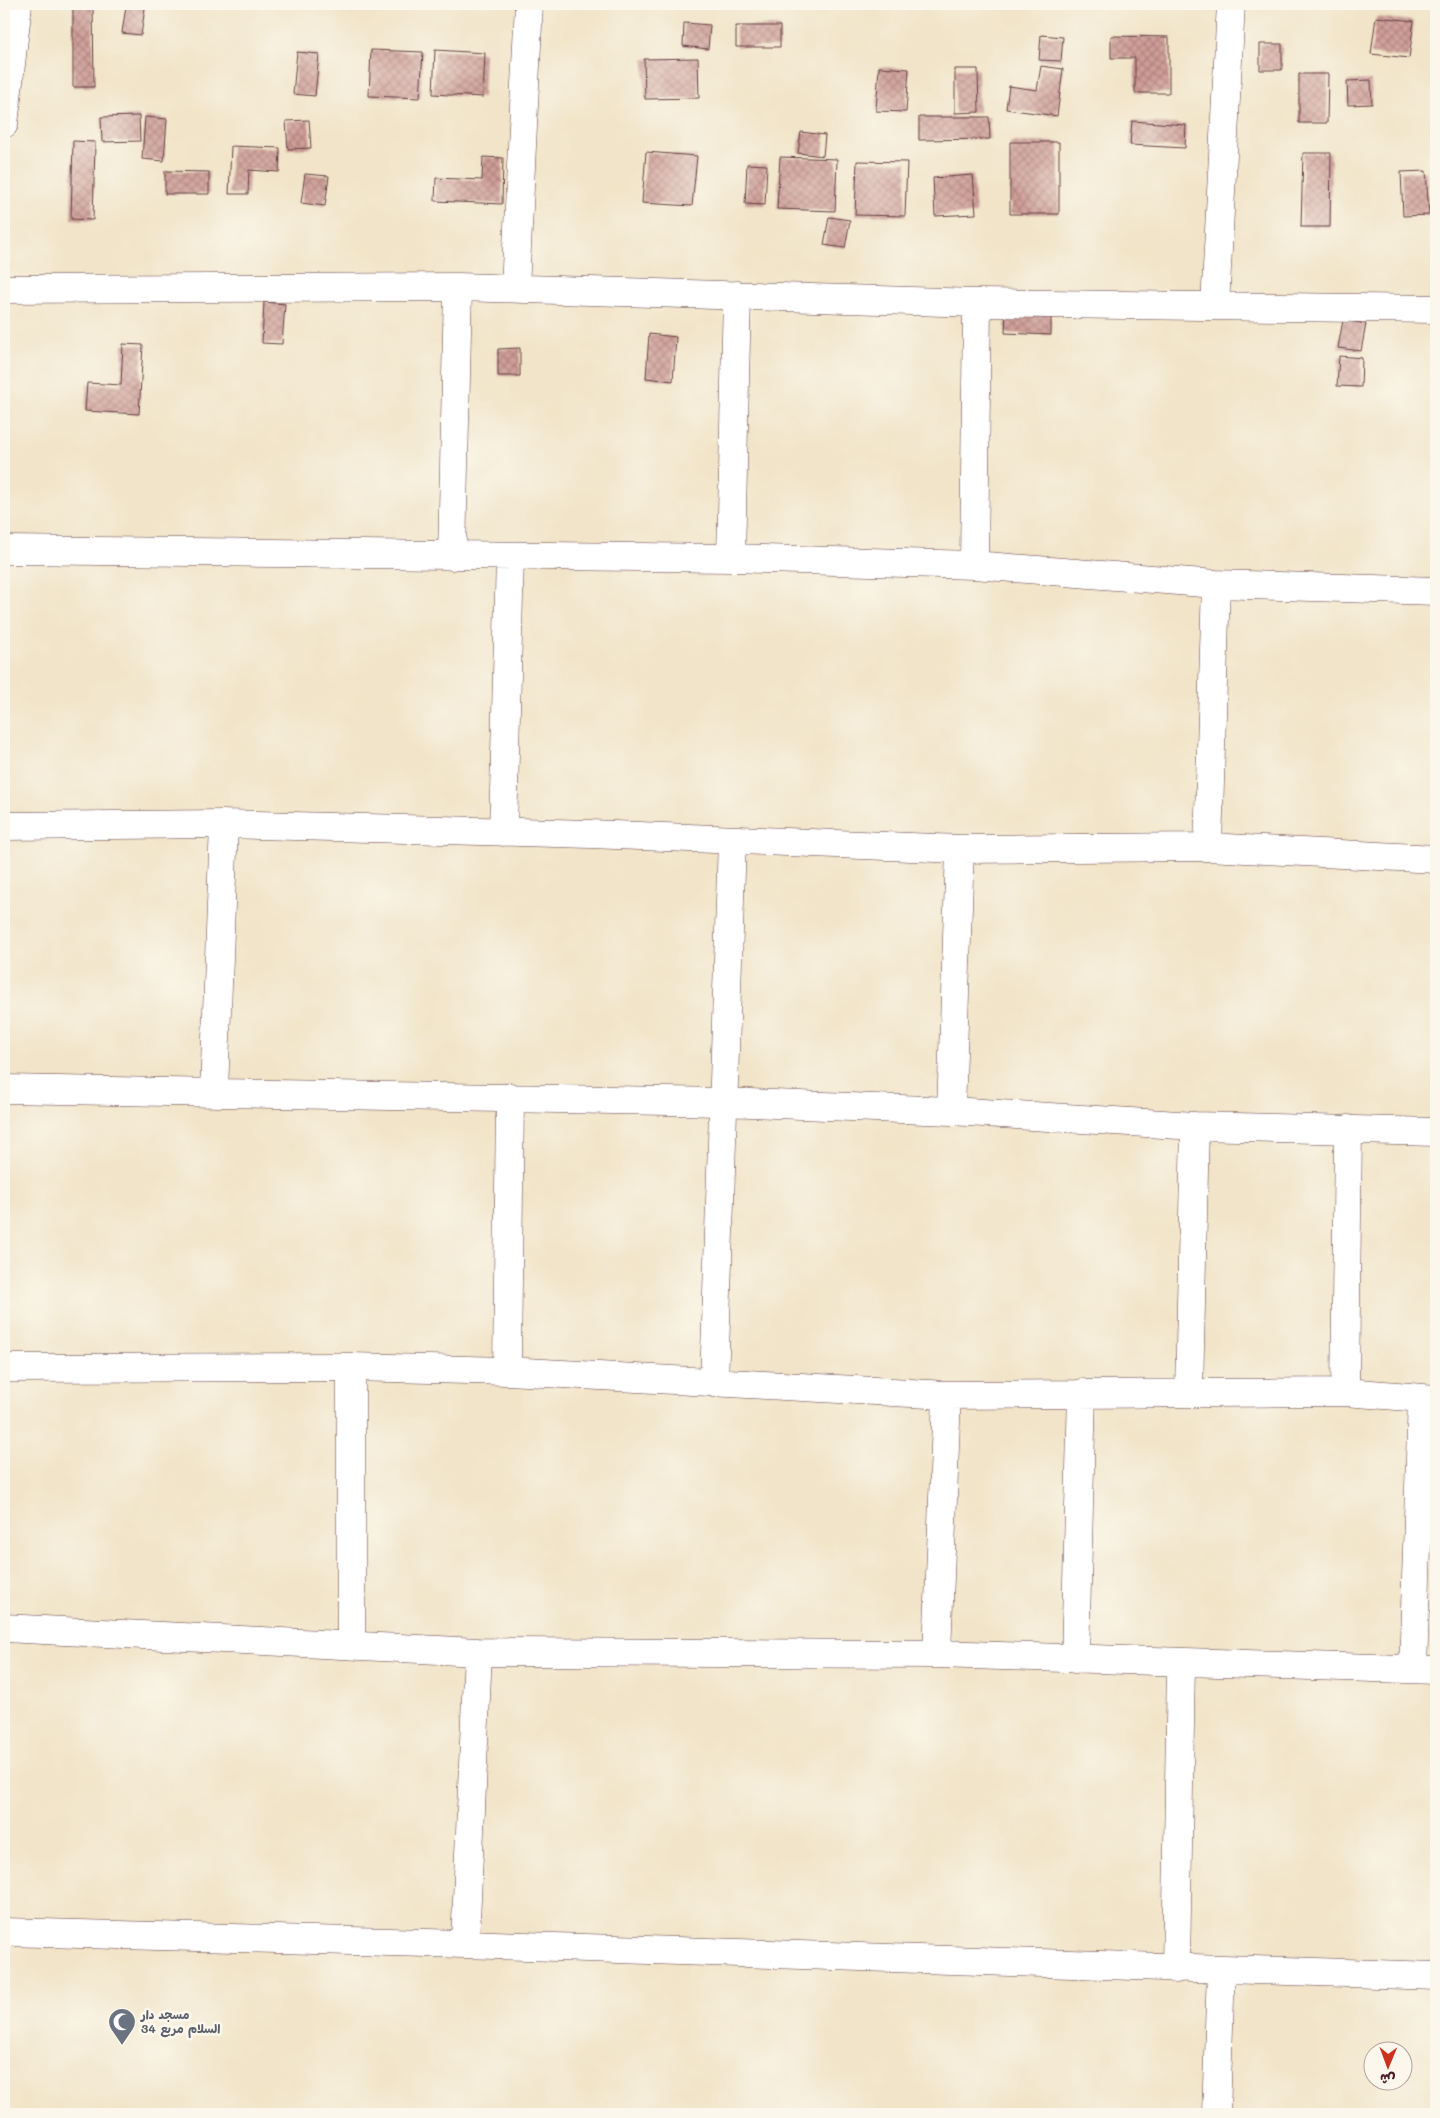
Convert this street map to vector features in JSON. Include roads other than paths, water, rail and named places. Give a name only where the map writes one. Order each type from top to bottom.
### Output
[{"type":"street","points":[[4,124],[18,4]]},
{"type":"street","points":[[515,288],[529,4]]},
{"type":"street","points":[[1215,306],[1231,4]]},
{"type":"street","points":[[452,556],[458,286]]},
{"type":"street","points":[[4,289],[458,286],[977,303],[1436,309]]},
{"type":"street","points":[[731,558],[737,295]]},
{"type":"street","points":[[974,565],[977,303]]},
{"type":"street","points":[[4,550],[731,558],[974,565],[1216,584],[1436,591]]},
{"type":"street","points":[[504,832],[510,556]]},
{"type":"street","points":[[1208,847],[1216,584]]},
{"type":"street","points":[[214,1092],[224,824]]},
{"type":"street","points":[[4,826],[224,824],[504,832],[960,849],[1208,847],[1436,859]]},
{"type":"street","points":[[714,1383],[732,840]]},
{"type":"street","points":[[951,1111],[960,849]]},
{"type":"street","points":[[4,1090],[214,1092],[723,1102],[951,1111],[1195,1126],[1436,1132]]},
{"type":"street","points":[[507,1371],[510,1097]]},
{"type":"street","points":[[1189,1392],[1195,1126]]},
{"type":"street","points":[[1345,1392],[1348,1129]]},
{"type":"street","points":[[351,1367],[351,1644]]},
{"type":"street","points":[[4,1368],[351,1367],[507,1371],[947,1395],[1345,1392],[1429,1399],[1425,1669],[937,1654],[478,1652],[351,1644],[4,1628]]},
{"type":"street","points":[[1075,1658],[1082,1393]]},
{"type":"street","points":[[937,1654],[947,1395]]},
{"type":"street","points":[[465,1944],[478,1652]]},
{"type":"street","points":[[1176,1969],[1181,1662]]},
{"type":"street","points":[[4,1932],[465,1944],[1176,1969],[1436,1976]]},
{"type":"street","points":[[1216,2114],[1221,1970]]},
{"type":"place","name":"مسجد دار السلام مربع 34","points":[[122,2046]]}]
